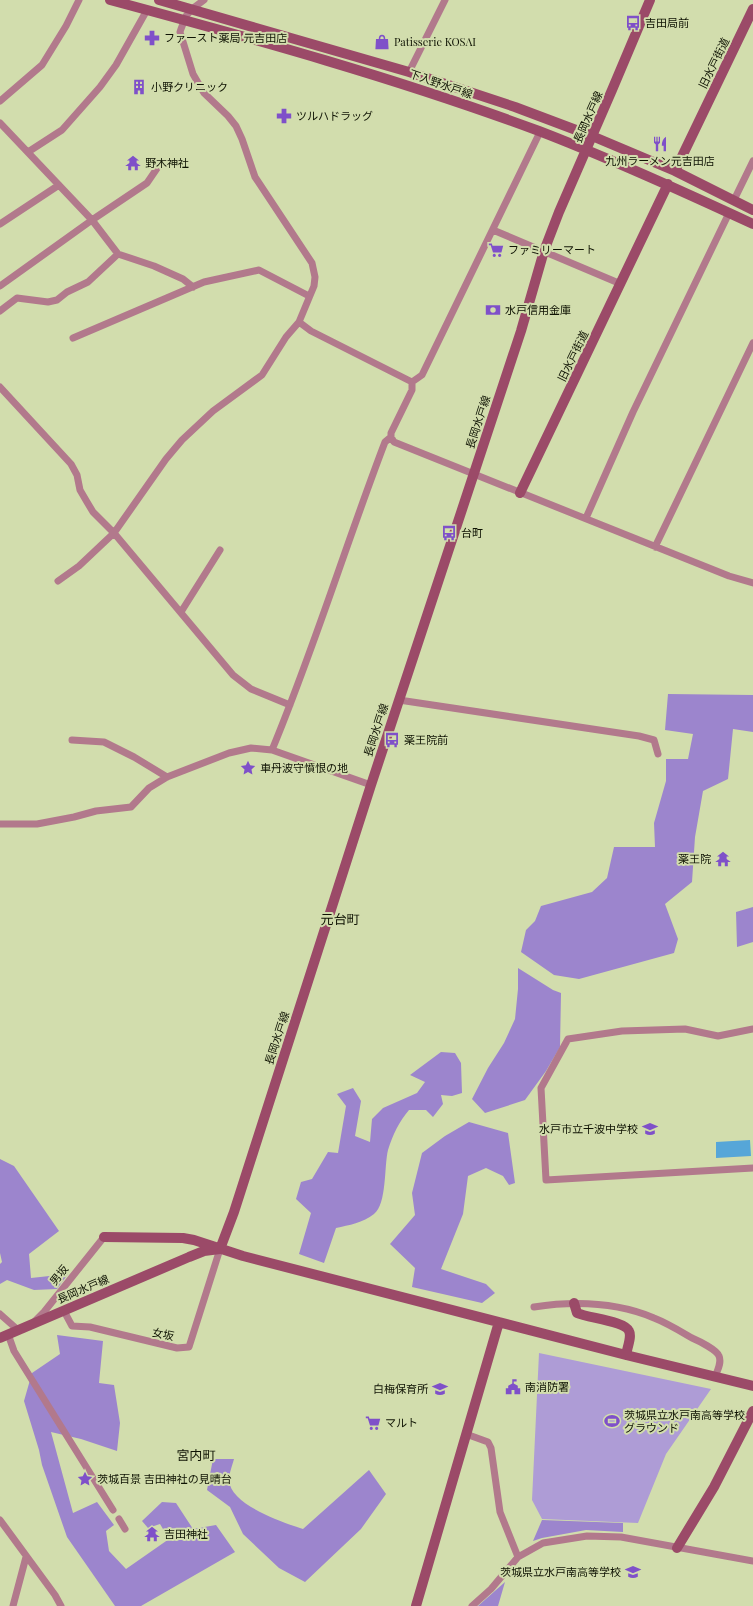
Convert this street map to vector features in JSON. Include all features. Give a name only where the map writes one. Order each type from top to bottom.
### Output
[{"type":"main road","name":"下入野水戸線","points":[[110,0],[184,19],[403,84],[540,132],[586,150],[668,184],[753,224]]},
{"type":"main road","name":"下入野水戸線","points":[[159,0],[409,72],[515,107],[592,136],[675,171],[753,210]]},
{"type":"main road","name":"長岡水戸線","points":[[4,1336],[188,1257],[204,1251],[220,1249],[236,1204],[371,785],[520,331],[544,252],[559,212],[650,0]]},
{"type":"main road","name":"旧水戸街道","points":[[675,171],[753,9]]},
{"type":"main road","name":"旧水戸街道","points":[[520,493],[668,184]]},
{"type":"main road","points":[[104,1238],[183,1238],[201,1241],[220,1249],[626,1355],[753,1386]]},
{"type":"main road","points":[[574,1303],[577,1313],[584,1316],[623,1324],[629,1329],[630,1336],[626,1355]]},
{"type":"main road","points":[[416,1606],[498,1322]]},
{"type":"main road","points":[[677,1548],[714,1487],[753,1411]]},
{"type":"street","points":[[0,101],[42,65],[66,26],[79,0]]},
{"type":"street","points":[[58,581],[79,566],[114,533],[166,459],[182,440],[213,411],[262,375],[286,337],[299,322],[314,286],[315,277],[312,264],[255,177],[236,126],[228,116],[204,93],[193,74],[180,32],[184,19],[192,9],[204,0]]},
{"type":"street","points":[[409,72],[445,0]]},
{"type":"street","points":[[28,152],[62,130],[100,87],[116,66],[148,10]]},
{"type":"street","points":[[0,123],[92,220],[118,254],[154,266],[183,279],[193,287]]},
{"type":"street","points":[[412,382],[422,375],[540,132]]},
{"type":"street","points":[[734,200],[753,161]]},
{"type":"street","points":[[0,286],[92,220],[147,183],[160,164]]},
{"type":"street","points":[[0,224],[59,185]]},
{"type":"street","points":[[586,518],[633,412],[729,213]]},
{"type":"street","points":[[493,230],[621,284]]},
{"type":"street","points":[[0,311],[17,298],[48,302],[57,300],[67,292],[88,282],[118,254]]},
{"type":"street","points":[[72,338],[193,287],[259,270],[309,296]]},
{"type":"street","points":[[299,322],[311,331],[412,382]]},
{"type":"street","points":[[655,547],[753,343]]},
{"type":"street","points":[[272,750],[290,705],[362,502],[385,442],[391,437],[412,390],[412,382]]},
{"type":"street","points":[[0,387],[71,464],[77,475],[80,490],[93,512],[114,533],[233,675],[251,689],[290,705]]},
{"type":"street","points":[[391,437],[394,442],[520,493],[729,576],[753,583]]},
{"type":"street","points":[[181,612],[220,550]]},
{"type":"street","points":[[399,700],[639,736],[654,740],[658,754]]},
{"type":"street","points":[[72,740],[104,742],[134,757],[166,777]]},
{"type":"street","points":[[0,824],[37,824],[96,811],[131,807],[149,788],[166,777],[229,753],[251,748],[272,750],[371,785]]},
{"type":"street","points":[[753,1029],[718,1036],[685,1029],[622,1031],[568,1039],[541,1088],[546,1180],[753,1168]]},
{"type":"street","name":"男坂","points":[[31,1325],[44,1312],[104,1238]]},
{"type":"street","name":"女坂","points":[[64,1311],[72,1326],[90,1327],[177,1348],[189,1347],[220,1249]]},
{"type":"street","points":[[534,1308],[556,1304],[574,1303],[611,1306],[654,1318],[718,1353],[720,1358],[715,1377]]},
{"type":"street","points":[[0,1314],[18,1330]]},
{"type":"street","points":[[4,1336],[113,1510]]},
{"type":"street","points":[[466,1434],[488,1442],[491,1448],[500,1512],[518,1557]]},
{"type":"street","points":[[119,1519],[125,1529]]},
{"type":"street","points":[[0,1520],[26,1557],[56,1595],[61,1606]]},
{"type":"street","points":[[472,1606],[491,1589],[518,1557],[543,1543],[586,1536],[621,1537],[753,1561]]},
{"type":"street","points":[[13,1606],[26,1557]]},
{"type":"shaded area","points":[[668,694],[753,695],[753,732],[733,729],[728,779],[703,791],[695,837],[692,882],[665,904],[678,939],[674,953],[579,979],[554,975],[521,952],[526,930],[535,921],[541,906],[592,892],[607,878],[614,847],[655,847],[654,823],[666,781],[666,759],[688,759],[693,734],[665,730]]},
{"type":"shaded area","points":[[753,907],[753,942],[737,947],[736,912]]},
{"type":"shaded area","points":[[518,968],[553,990],[561,993],[560,1047],[546,1071],[525,1100],[485,1113],[472,1099],[488,1068],[504,1043],[515,1019],[518,989]]},
{"type":"shaded area","points":[[441,1052],[455,1053],[461,1063],[462,1093],[452,1096],[441,1095],[443,1104],[433,1117],[426,1110],[409,1110],[397,1128],[388,1150],[383,1194],[378,1209],[374,1214],[365,1220],[336,1228],[324,1263],[299,1254],[311,1213],[296,1199],[301,1182],[312,1179],[328,1152],[338,1153],[346,1106],[337,1094],[353,1088],[361,1101],[355,1136],[370,1142],[372,1119],[383,1108],[417,1093],[425,1082],[410,1075]]},
{"type":"shaded area","points":[[469,1122],[508,1133],[515,1183],[509,1185],[503,1176],[486,1168],[468,1176],[463,1214],[441,1269],[486,1284],[495,1293],[482,1303],[412,1287],[415,1268],[390,1244],[415,1215],[412,1193],[422,1153],[445,1136]]},
{"type":"shaded area","points":[[0,1159],[14,1166],[59,1231],[29,1254],[31,1278],[68,1274],[57,1289],[34,1290],[7,1280],[0,1284],[0,1264],[2,1262],[0,1253]]},
{"type":"shaded area","points":[[57,1335],[103,1341],[99,1383],[114,1385],[120,1423],[117,1451],[81,1439],[51,1432],[73,1513],[97,1502],[114,1525],[106,1531],[109,1551],[126,1569],[169,1539],[160,1524],[148,1528],[142,1521],[162,1502],[176,1503],[193,1529],[216,1525],[235,1552],[141,1606],[115,1606],[67,1537],[42,1465],[24,1401],[32,1373],[60,1354]]},
{"type":"shaded area","name":"茨城県立水戸南高等学校 グラウンド","points":[[539,1353],[711,1389],[666,1454],[638,1523],[542,1519],[532,1500]]},
{"type":"shaded area","points":[[213,1459],[234,1459],[229,1480],[232,1489],[238,1497],[248,1505],[259,1512],[303,1529],[369,1470],[386,1494],[361,1529],[305,1582],[279,1568],[243,1534],[230,1507],[207,1490]]},
{"type":"shaded area","points":[[542,1520],[623,1523],[623,1532],[586,1530],[533,1541]]},
{"type":"shaded area","points":[[505,1582],[498,1606],[478,1606]]},
{"type":"water","points":[[750,1140],[751,1156],[716,1158],[716,1142]]},
{"type":"place","name":"吉田局前","points":[[633,23]]},
{"type":"place","name":"ファースト薬局 元吉田店","points":[[152,38]]},
{"type":"place","name":"Patisserie KOSAI","points":[[382,42]]},
{"type":"place","name":"小野クリニック","points":[[139,87]]},
{"type":"place","name":"ツルハドラッグ","points":[[284,116]]},
{"type":"place","name":"九州ラーメン元吉田店","points":[[660,144]]},
{"type":"place","name":"野木神社","points":[[133,163]]},
{"type":"place","name":"ファミリーマート","points":[[496,250]]},
{"type":"place","name":"水戸信用金庫","points":[[493,310]]},
{"type":"place","name":"台町","points":[[449,533]]},
{"type":"place","name":"薬王院前","points":[[392,740]]},
{"type":"place","name":"車丹波守憤恨の地","points":[[248,768]]},
{"type":"place","name":"薬王院","points":[[723,859]]},
{"type":"place","name":"水戸市立千波中学校","points":[[650,1129]]},
{"type":"place","name":"南消防署","points":[[513,1387]]},
{"type":"place","name":"白梅保育所","points":[[440,1389]]},
{"type":"place","name":"茨城県立水戸南高等学校 グラウンド","points":[[612,1421]]},
{"type":"place","name":"マルト","points":[[373,1423]]},
{"type":"place","name":"茨城百景 吉田神社の見晴台","points":[[85,1479]]},
{"type":"place","name":"吉田神社","points":[[152,1534]]},
{"type":"place","name":"茨城県立水戸南高等学校","points":[[633,1572]]},
{"type":"district","name":"元台町","points":[[340,919]]},
{"type":"district","name":"宮内町","points":[[196,1455]]}]
